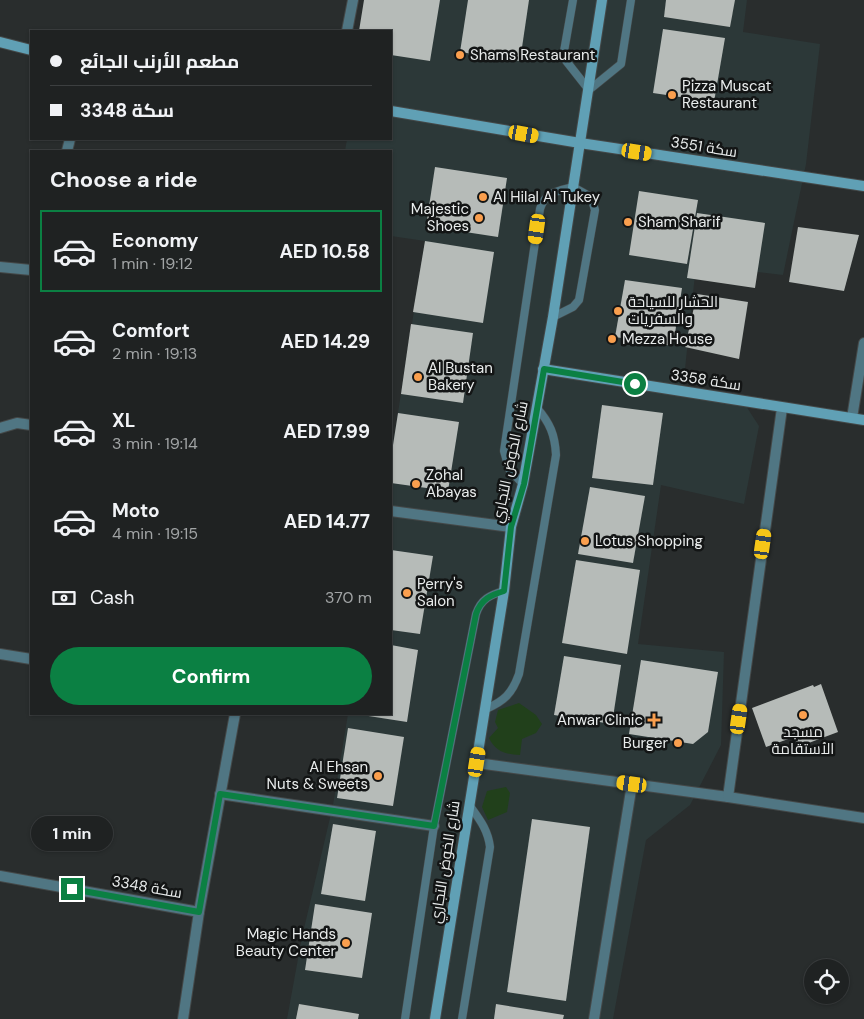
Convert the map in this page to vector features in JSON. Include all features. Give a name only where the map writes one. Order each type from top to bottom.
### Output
[{"type":"street","points":[[347,30],[353,0]]},
{"type":"street","name":"شارع الخوض التجاري","points":[[435,1019],[486,709],[504,591],[511,527],[524,484],[553,317],[602,0]]},
{"type":"street","points":[[0,42],[30,50]]},
{"type":"street","name":"سكة 3551","points":[[392,111],[580,143],[864,186]]},
{"type":"street","points":[[0,267],[30,270]]},
{"type":"street","points":[[852,418],[864,343]]},
{"type":"street","name":"سكة 3358","points":[[544,369],[864,420]]},
{"type":"street","points":[[728,797],[782,408]]},
{"type":"street","points":[[0,428],[17,423],[30,425]]},
{"type":"street","points":[[392,511],[511,527]]},
{"type":"street","points":[[0,654],[30,659]]},
{"type":"street","points":[[182,1019],[234,715]]},
{"type":"street","points":[[477,762],[864,818]]},
{"type":"street","points":[[594,1019],[632,784]]},
{"type":"street","points":[[220,794],[434,826]]},
{"type":"street","name":"سكة 3348","points":[[0,876],[199,912]]},
{"type":"lane","points":[[573,0],[563,57],[589,90],[621,64],[631,0]]},
{"type":"lane","points":[[524,484],[509,469],[504,451],[540,209],[546,197],[552,193],[573,187],[591,197],[595,210],[579,300],[573,307],[553,317]]},
{"type":"lane","points":[[486,709],[497,704],[507,696],[515,686],[519,674],[556,455],[556,442],[552,429],[546,418],[537,408]]},
{"type":"lane","points":[[406,1019],[434,826],[476,614],[478,607],[488,596],[504,591]]},
{"type":"lane","points":[[462,1019],[490,847],[489,836],[485,826],[470,806]]},
{"type":"shaded area","points":[[364,0],[747,0],[743,32],[820,44],[806,164],[783,275],[696,265],[682,397],[746,406],[759,426],[744,504],[661,485],[638,644],[724,652],[721,745],[690,805],[646,840],[613,1019],[287,1019],[302,937],[333,805],[348,715],[392,715],[392,451],[425,241],[392,236],[392,150],[345,150],[347,140],[392,140],[392,30],[359,30]]},
{"type":"green space","points":[[519,703],[536,715],[542,724],[536,733],[522,739],[520,755],[510,754],[498,749],[489,738],[498,728],[495,722],[498,710]]},
{"type":"green space","points":[[506,787],[510,793],[507,812],[488,820],[482,807],[487,791]]},
{"type":"building","points":[[364,0],[440,0],[430,61],[392,55],[392,30],[359,30]]},
{"type":"building","points":[[468,0],[529,0],[520,61],[460,52]]},
{"type":"building","points":[[666,0],[735,0],[730,27],[664,17]]},
{"type":"building","points":[[663,29],[725,38],[714,102],[653,93]]},
{"type":"building","points":[[435,167],[507,178],[498,237],[426,226]]},
{"type":"building","points":[[639,191],[698,200],[687,264],[629,255]]},
{"type":"building","points":[[697,213],[765,223],[755,288],[687,278]]},
{"type":"building","points":[[798,227],[859,235],[844,291],[789,282]]},
{"type":"building","points":[[425,241],[494,252],[483,323],[413,312]]},
{"type":"building","points":[[625,280],[682,288],[673,346],[615,337]]},
{"type":"building","points":[[697,294],[748,302],[739,359],[685,347]]},
{"type":"building","points":[[411,324],[473,333],[463,403],[401,394]]},
{"type":"building","points":[[602,405],[663,413],[653,485],[592,478]]},
{"type":"building","points":[[398,413],[459,422],[448,491],[392,483],[392,452]]},
{"type":"building","points":[[590,487],[645,496],[633,563],[578,554]]},
{"type":"building","points":[[392,550],[433,556],[420,634],[392,630]]},
{"type":"building","points":[[576,560],[640,570],[627,654],[562,643]]},
{"type":"building","points":[[392,645],[418,650],[407,722],[362,715],[392,715]]},
{"type":"building","points":[[564,656],[621,665],[612,724],[554,715]]},
{"type":"building","points":[[641,660],[718,672],[708,732],[693,744],[629,734]]},
{"type":"building","points":[[821,684],[838,732],[798,747],[794,737],[766,747],[752,708],[813,685],[814,687]]},
{"type":"building","points":[[348,728],[404,737],[393,806],[337,798]]},
{"type":"building","points":[[532,819],[590,827],[566,1001],[507,992]]},
{"type":"building","points":[[333,824],[376,831],[365,901],[321,894]]},
{"type":"building","points":[[315,904],[372,913],[362,978],[305,970]]},
{"type":"building","points":[[299,1004],[359,1014],[358,1019],[296,1019]]},
{"type":"building","points":[[496,1004],[564,1015],[563,1019],[494,1019]]},
{"type":"place","name":"Shams Restaurant","points":[[460,55]]},
{"type":"place","name":"Pizza Muscat Restaurant","points":[[672,95]]},
{"type":"place","name":"Al Hilal Al Tukey","points":[[483,197]]},
{"type":"place","name":"Majestic Shoes","points":[[479,218]]},
{"type":"place","name":"Sham Sharif","points":[[628,222]]},
{"type":"place","name":"الحشار للسياحة والسفريات","points":[[618,311]]},
{"type":"place","name":"Mezza House","points":[[612,339]]},
{"type":"place","name":"Al Bustan Bakery","points":[[418,377]]},
{"type":"place","name":"Zohal Abayas","points":[[416,484]]},
{"type":"place","name":"Lotus Shopping","points":[[585,541]]},
{"type":"place","name":"Perry's Salon","points":[[407,593]]},
{"type":"place","name":"مسجد الأستقامة","points":[[803,715]]},
{"type":"place","name":"Anwar Clinic","points":[[654,720]]},
{"type":"place","name":"Burger","points":[[678,743]]},
{"type":"place","name":"Al Ehsan Nuts & Sweets","points":[[378,776]]},
{"type":"place","name":"Magic Hands Beauty Center","points":[[346,943]]},
{"type":"route","points":[[72,889],[199,912],[220,794],[434,826],[478,607],[488,596],[504,591],[511,527],[524,484],[544,369],[635,384]]}]
